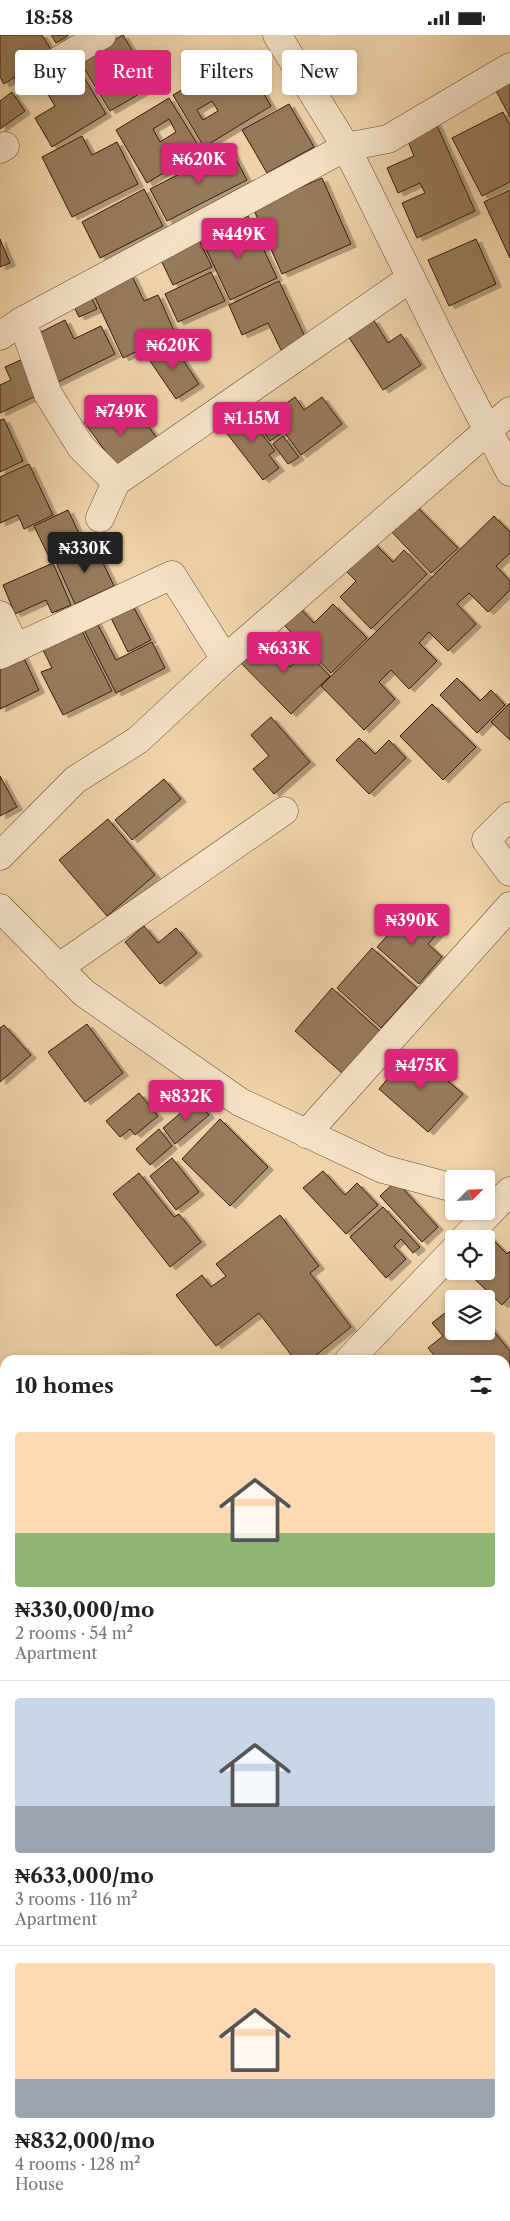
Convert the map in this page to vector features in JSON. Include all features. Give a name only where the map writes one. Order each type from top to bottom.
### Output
[{"type":"street","points":[[77,50],[102,35]]},
{"type":"street","points":[[278,35],[346,147],[486,430],[510,472]]},
{"type":"street","points":[[0,336],[22,321],[346,147],[388,139],[510,67]]},
{"type":"street","points":[[100,518],[116,482],[411,278]]},
{"type":"street","points":[[22,321],[48,394],[81,447],[116,482]]},
{"type":"street","points":[[0,856],[75,780],[138,740],[225,659],[510,411]]},
{"type":"street","points":[[0,615],[8,652],[172,575],[225,659]]},
{"type":"street","points":[[58,968],[284,811]]},
{"type":"street","points":[[510,816],[486,840],[510,872]]},
{"type":"street","points":[[306,1134],[510,906]]},
{"type":"street","points":[[0,908],[84,993],[240,1102],[383,1169],[445,1186]]},
{"type":"street","points":[[472,1230],[502,1198]]},
{"type":"street","points":[[354,1355],[445,1259]]},
{"type":"building","points":[[0,35],[42,35],[51,50],[15,50],[15,77],[4,84],[0,77]]},
{"type":"building","points":[[51,35],[69,35],[56,43]]},
{"type":"building","points":[[123,35],[132,50],[97,50]]},
{"type":"building","points":[[95,51],[95,86],[85,70],[85,57]]},
{"type":"building","points":[[85,79],[106,114],[52,147],[35,118],[55,106],[48,95],[85,95]]},
{"type":"building","points":[[510,81],[510,117],[495,89]]},
{"type":"building","points":[[181,90],[181,95],[265,95],[271,106],[204,147],[173,95]],"holes":[[[212,101],[218,111],[203,120],[197,110]]]},
{"type":"building","points":[[12,92],[25,111],[0,129],[0,101]]},
{"type":"building","points":[[100,95],[138,95],[110,111]]},
{"type":"building","points":[[169,98],[201,150],[147,183],[116,130]],"holes":[[[169,119],[176,132],[160,142],[153,129]]]},
{"type":"building","points":[[289,104],[314,147],[267,173],[242,130]]},
{"type":"building","points":[[503,112],[510,126],[510,182],[482,196],[452,138]]},
{"type":"building","points":[[435,121],[475,211],[417,238],[402,203],[425,193],[420,183],[398,193],[387,168],[414,156],[405,134]]},
{"type":"building","points":[[82,136],[92,155],[117,142],[138,184],[72,217],[42,157]]},
{"type":"building","points":[[230,148],[247,180],[167,221],[150,189]]},
{"type":"building","points":[[322,178],[351,244],[282,274],[253,208]]},
{"type":"building","points":[[144,189],[163,226],[100,258],[82,222]]},
{"type":"building","points":[[510,190],[510,258],[484,202]]},
{"type":"building","points":[[248,216],[277,278],[230,300],[200,236],[217,228],[226,246],[244,238],[236,221]]},
{"type":"building","points":[[197,236],[212,267],[173,285],[158,254]]},
{"type":"building","points":[[0,239],[10,263],[0,267]]},
{"type":"building","points":[[476,239],[496,284],[449,306],[428,260]]},
{"type":"building","points":[[211,272],[225,301],[178,322],[165,294]]},
{"type":"building","points":[[131,274],[144,301],[158,295],[175,333],[123,358],[92,291]]},
{"type":"building","points":[[279,281],[306,339],[281,350],[268,323],[242,335],[229,305]]},
{"type":"building","points":[[88,290],[97,309],[79,317],[70,298]]},
{"type":"building","points":[[373,319],[388,343],[401,334],[421,365],[383,390],[348,336]]},
{"type":"building","points":[[65,320],[74,339],[101,326],[115,354],[54,384],[31,337]]},
{"type":"building","points":[[171,342],[199,384],[176,399],[148,358]]},
{"type":"building","points":[[25,358],[42,393],[0,413],[0,385],[11,380],[5,367]]},
{"type":"building","points":[[295,397],[304,410],[322,397],[342,424],[301,455],[271,414]]},
{"type":"building","points":[[108,406],[124,428],[141,416],[159,441],[119,470],[84,422]]},
{"type":"building","points":[[263,408],[282,433],[270,441],[252,416]]},
{"type":"building","points":[[244,411],[275,451],[269,455],[279,468],[263,480],[222,427]]},
{"type":"building","points":[[4,419],[23,461],[0,472],[0,420]]},
{"type":"building","points":[[283,436],[299,457],[288,464],[273,444]]},
{"type":"building","points":[[29,464],[53,515],[24,529],[18,515],[0,523],[0,477]]},
{"type":"building","points":[[410,500],[458,548],[431,573],[385,525]]},
{"type":"building","points":[[68,510],[84,544],[50,559],[34,526]]},
{"type":"building","points":[[494,516],[510,532],[510,553],[496,566],[510,581],[510,590],[488,612],[469,593],[457,604],[476,624],[448,651],[429,632],[419,643],[437,661],[409,689],[391,670],[379,682],[395,699],[364,730],[321,686]]},
{"type":"building","points":[[370,539],[393,562],[404,550],[427,574],[371,629],[340,597],[356,581],[342,567]]},
{"type":"building","points":[[94,544],[114,586],[75,604],[56,562]]},
{"type":"building","points":[[53,563],[71,605],[52,613],[46,600],[15,614],[3,585]]},
{"type":"building","points":[[132,604],[151,640],[128,652],[110,616]]},
{"type":"building","points":[[333,604],[367,638],[331,673],[281,622],[298,606],[314,623]]},
{"type":"building","points":[[96,621],[116,660],[152,642],[165,668],[116,693],[83,628]]},
{"type":"building","points":[[80,627],[112,691],[63,715],[41,672],[52,668],[41,646]]},
{"type":"building","points":[[260,637],[290,667],[306,651],[330,676],[291,714],[237,659]]},
{"type":"building","points":[[22,654],[39,690],[0,709],[0,664]]},
{"type":"building","points":[[457,678],[480,701],[491,690],[505,705],[477,733],[440,695]]},
{"type":"building","points":[[510,703],[510,740],[491,722]]},
{"type":"building","points":[[432,704],[476,747],[443,780],[400,736]]},
{"type":"building","points":[[271,717],[310,762],[274,794],[253,769],[269,756],[251,735]]},
{"type":"building","points":[[359,738],[375,754],[389,740],[406,758],[369,794],[336,760]]},
{"type":"building","points":[[0,776],[17,807],[0,816]]},
{"type":"building","points":[[164,779],[181,799],[132,840],[115,820]]},
{"type":"building","points":[[108,819],[155,875],[107,916],[59,860]]},
{"type":"building","points":[[413,907],[440,931],[428,944],[442,957],[419,984],[377,947]]},
{"type":"building","points":[[144,926],[158,943],[176,928],[197,953],[160,984],[125,942]]},
{"type":"building","points":[[372,948],[417,988],[381,1028],[337,988]]},
{"type":"building","points":[[332,988],[381,1032],[343,1074],[295,1031]]},
{"type":"building","points":[[87,1024],[123,1073],[85,1102],[48,1052]]},
{"type":"building","points":[[4,1025],[31,1055],[0,1082],[0,1028]]},
{"type":"building","points":[[412,1050],[463,1094],[428,1132],[379,1089]]},
{"type":"building","points":[[139,1093],[158,1116],[135,1135],[130,1129],[120,1137],[106,1121]]},
{"type":"building","points":[[196,1100],[209,1115],[175,1144],[163,1128]]},
{"type":"building","points":[[220,1119],[268,1167],[230,1206],[182,1159]]},
{"type":"building","points":[[159,1129],[172,1146],[150,1165],[136,1149]]},
{"type":"building","points":[[172,1158],[199,1192],[176,1210],[150,1176]]},
{"type":"building","points":[[323,1171],[345,1195],[357,1183],[378,1205],[346,1234],[303,1188]]},
{"type":"building","points":[[139,1173],[174,1217],[179,1214],[201,1242],[170,1267],[113,1194]]},
{"type":"building","points":[[396,1181],[438,1227],[422,1242],[380,1196]]},
{"type":"building","points":[[383,1207],[420,1247],[413,1253],[401,1239],[394,1246],[406,1259],[386,1278],[350,1237]]},
{"type":"building","points":[[280,1215],[319,1266],[310,1273],[351,1327],[316,1355],[291,1355],[259,1313],[216,1346],[176,1295],[202,1275],[211,1287],[226,1276],[216,1264]]},
{"type":"building","points":[[495,1242],[507,1254],[510,1251],[510,1296],[502,1305],[495,1298],[495,1290],[486,1290],[476,1280],[495,1280]]},
{"type":"building","points":[[445,1313],[445,1340],[495,1340],[495,1333],[510,1351],[510,1355],[434,1355],[428,1348],[443,1336],[432,1323]]}]
